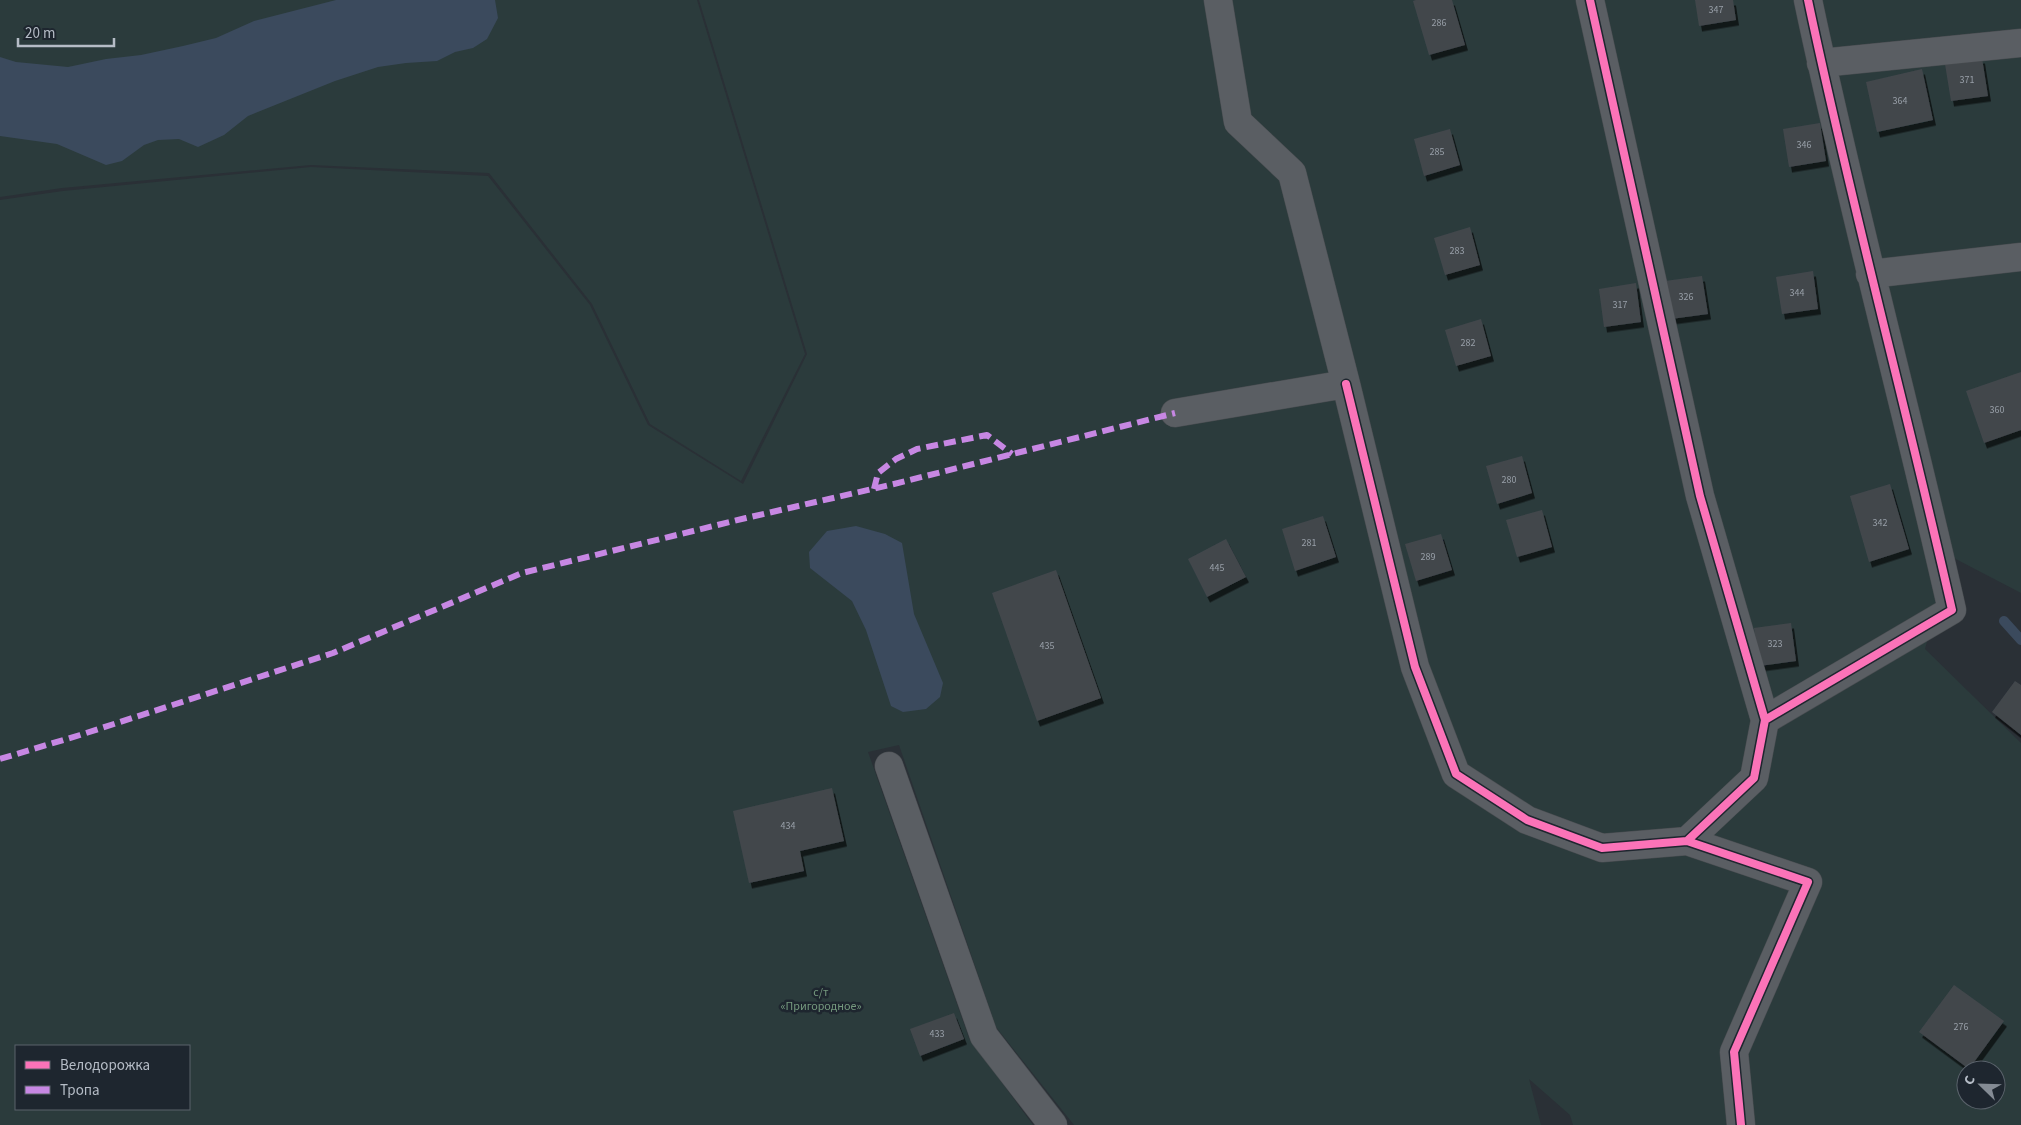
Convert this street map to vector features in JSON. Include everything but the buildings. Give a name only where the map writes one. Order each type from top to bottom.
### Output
[{"type":"street","points":[[1218,0],[1238,122],[1292,173],[1346,384],[1415,668],[1456,774],[1527,820],[1602,848],[1687,841],[1808,882],[1734,1052],[1741,1125]]},
{"type":"street","points":[[1590,0],[1700,496],[1765,720],[1754,778],[1687,841]]},
{"type":"street","points":[[1765,720],[1952,610],[1870,274],[1808,0]]},
{"type":"street","points":[[1822,63],[2021,43]]},
{"type":"street","points":[[1870,274],[2021,257]]},
{"type":"street","points":[[1175,413],[1346,384]]},
{"type":"street","points":[[889,766],[984,1036],[1053,1125]]},
{"type":"green space","points":[[0,0],[697,0],[805,354],[741,481],[650,424],[592,304],[489,173],[311,165],[62,188],[0,197]]},
{"type":"green space","name":"с/т «Пригородное»","points":[[699,0],[2021,0],[2021,593],[1950,556],[1925,649],[2021,743],[2021,1125],[1573,1125],[1570,1115],[1529,1079],[1541,1125],[1074,1125],[996,1027],[899,745],[868,752],[969,1038],[1033,1125],[0,1125],[0,200],[63,191],[311,167],[488,176],[590,305],[648,425],[743,484],[807,354]]},
{"type":"water","points":[[336,0],[495,0],[498,18],[487,39],[473,48],[455,52],[437,61],[378,67],[335,81],[248,116],[224,135],[198,147],[179,139],[158,140],[144,145],[122,161],[106,165],[57,144],[0,136],[0,57],[16,62],[68,67],[106,59],[141,55],[216,38],[254,21]]},
{"type":"water","points":[[856,526],[885,534],[902,543],[914,614],[943,683],[940,697],[926,709],[903,712],[891,706],[866,630],[852,601],[810,568],[809,552],[827,531]]},
{"type":"waterway","points":[[2004,621],[2021,640]]},
{"type":"marked path","points":[[0,759],[333,653],[522,573],[894,484],[1175,413]]},
{"type":"marked path","points":[[874,489],[878,473],[896,459],[917,449],[987,435],[1012,454]]},
{"type":"cycle path","points":[[1590,0],[1700,496],[1765,720]]},
{"type":"cycle path","points":[[1687,841],[1754,778],[1765,720],[1952,610],[1842,153],[1808,0]]},
{"type":"cycle path","points":[[1346,384],[1415,667],[1456,774],[1527,820],[1602,848],[1687,841],[1808,882],[1734,1052],[1741,1125]]}]
